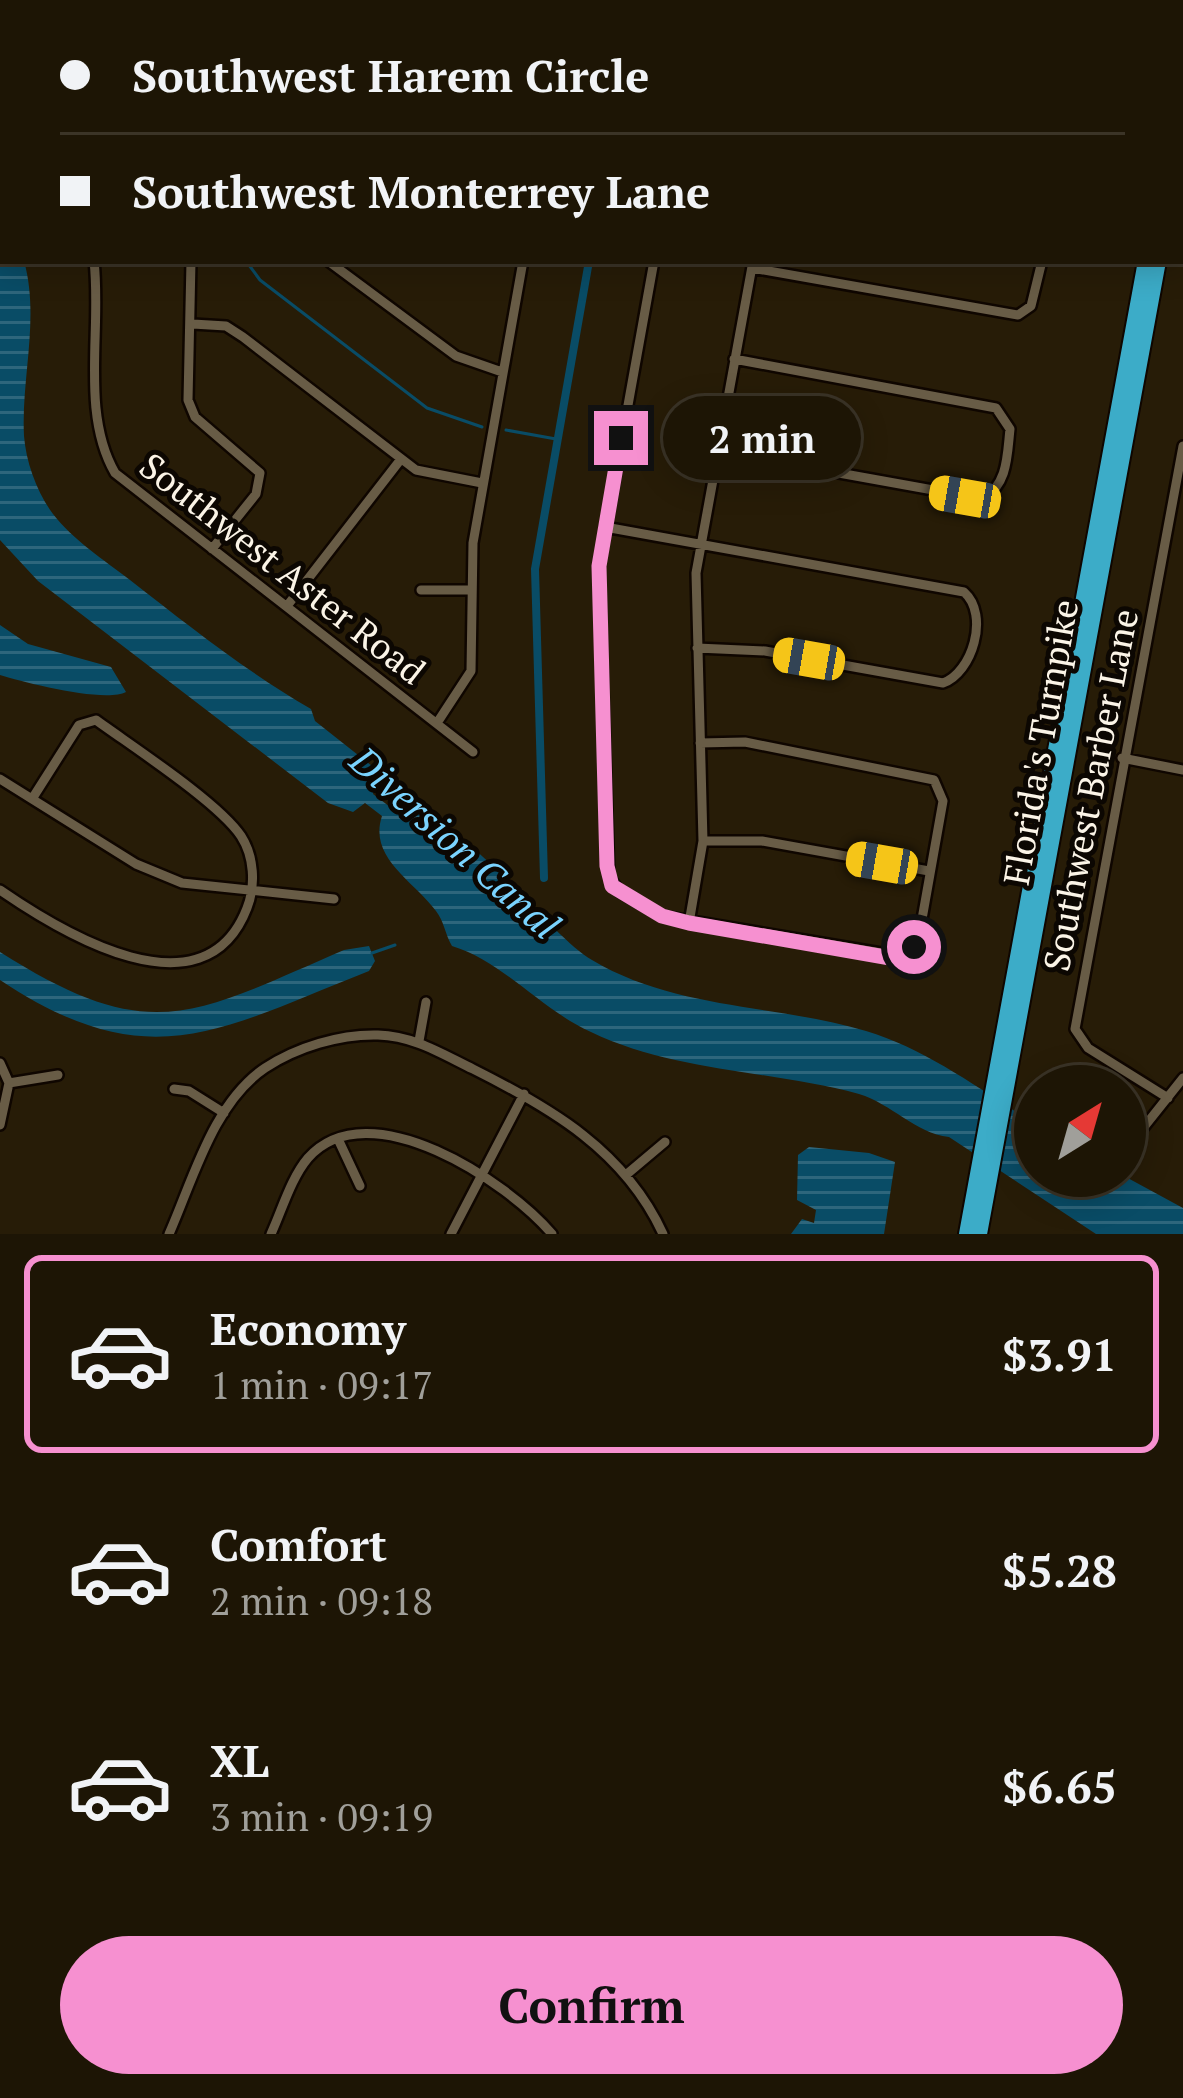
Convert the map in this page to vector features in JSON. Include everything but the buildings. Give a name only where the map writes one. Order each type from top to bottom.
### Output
[{"type":"highway","name":"Florida's Turnpike","points":[[1001,1085],[1144,264]]},
{"type":"highway","name":"Florida's Turnpike","points":[[980,1234],[985,1172],[1001,1085],[1158,264]]},
{"type":"highway","name":"Florida's Turnpike","points":[[966,1234],[985,1172]]},
{"type":"street","name":"Southwest Aster Road","points":[[94,264],[95,422],[101,449],[115,473],[473,752]]},
{"type":"street","points":[[190,264],[193,324],[188,400],[195,417],[260,473],[256,494],[212,549]]},
{"type":"street","points":[[332,264],[456,356],[502,372]]},
{"type":"street","points":[[437,723],[471,671],[470,590],[482,483],[522,264]]},
{"type":"street","points":[[653,264],[605,526],[598,607],[607,866],[612,886],[662,916],[689,923],[905,957],[919,936],[943,801],[934,780],[745,742],[700,743]]},
{"type":"street","points":[[689,923],[703,842],[697,648],[700,545],[752,264],[1018,315],[1031,306],[1041,264]]},
{"type":"street","points":[[193,324],[226,326],[243,337],[416,470],[482,483]]},
{"type":"street","points":[[717,452],[982,499],[994,492],[1006,467],[1010,429],[996,408],[734,358]]},
{"type":"street","name":"Southwest Barber Lane","points":[[1168,1098],[1088,1048],[1075,1029],[1183,446]]},
{"type":"street","points":[[287,606],[401,459]]},
{"type":"street","points":[[605,526],[964,592],[977,614],[968,666],[960,677],[943,683],[765,651],[697,648]]},
{"type":"street","points":[[422,590],[470,590]]},
{"type":"street","points":[[0,890],[82,942],[135,960],[168,962],[206,952],[228,938],[246,912],[252,890],[248,852],[230,824],[96,720],[82,722],[32,799]]},
{"type":"street","points":[[1122,758],[1183,770]]},
{"type":"street","points":[[0,779],[136,864],[182,883],[334,899]]},
{"type":"street","points":[[703,842],[763,842],[929,872]]},
{"type":"street","points":[[419,1042],[426,1002]]},
{"type":"street","points":[[169,1234],[224,1113],[266,1067],[316,1044],[380,1035],[419,1042],[524,1094],[583,1132],[627,1174],[664,1234]]},
{"type":"street","points":[[0,1063],[9,1084],[0,1125]]},
{"type":"street","points":[[9,1084],[58,1075]]},
{"type":"street","points":[[1146,1126],[1183,1078]]},
{"type":"street","points":[[174,1089],[189,1091],[224,1113]]},
{"type":"street","points":[[451,1234],[524,1094]]},
{"type":"street","points":[[271,1234],[307,1159],[338,1139],[372,1130],[400,1136],[481,1176],[521,1201],[552,1234]]},
{"type":"street","points":[[338,1139],[360,1186]]},
{"type":"street","points":[[627,1174],[665,1142]]},
{"type":"water","name":"Diversion Canal","points":[[0,264],[25,264],[28,283],[27,456],[47,506],[79,541],[219,648],[311,709],[315,721],[377,770],[373,794],[394,810],[415,810],[440,822],[467,842],[592,960],[657,988],[832,1022],[889,1039],[954,1072],[1014,1111],[1014,1180],[949,1137],[925,1130],[859,1094],[689,1063],[591,1032],[488,963],[452,946],[436,911],[387,857],[379,831],[382,816],[365,803],[353,812],[328,803],[38,581],[0,540]]},
{"type":"water","points":[[0,625],[28,644],[111,667],[126,692],[84,694],[0,675]]},
{"type":"water","points":[[369,946],[375,961],[369,971],[226,1026],[184,1035],[143,1036],[99,1029],[52,1010],[0,980],[0,952],[96,1001],[134,1011],[171,1011],[247,992],[344,950]]},
{"type":"water","points":[[809,1147],[869,1153],[895,1162],[884,1234],[791,1234],[802,1219],[814,1223],[816,1210],[797,1200],[798,1155]]},
{"type":"water","points":[[1146,1188],[1183,1208],[1183,1234],[1096,1234],[1040,1197],[1146,1197]]},
{"type":"waterway","points":[[248,264],[260,280],[427,408],[482,427]]},
{"type":"waterway","name":"Diversion Canal","points":[[544,878],[535,569],[588,264]]},
{"type":"waterway","points":[[506,430],[556,439]]},
{"type":"waterway","points":[[372,953],[395,945]]},
{"type":"route","points":[[621,438],[599,566],[598,607],[607,866],[612,886],[662,916],[689,923],[896,959],[914,947]]}]
